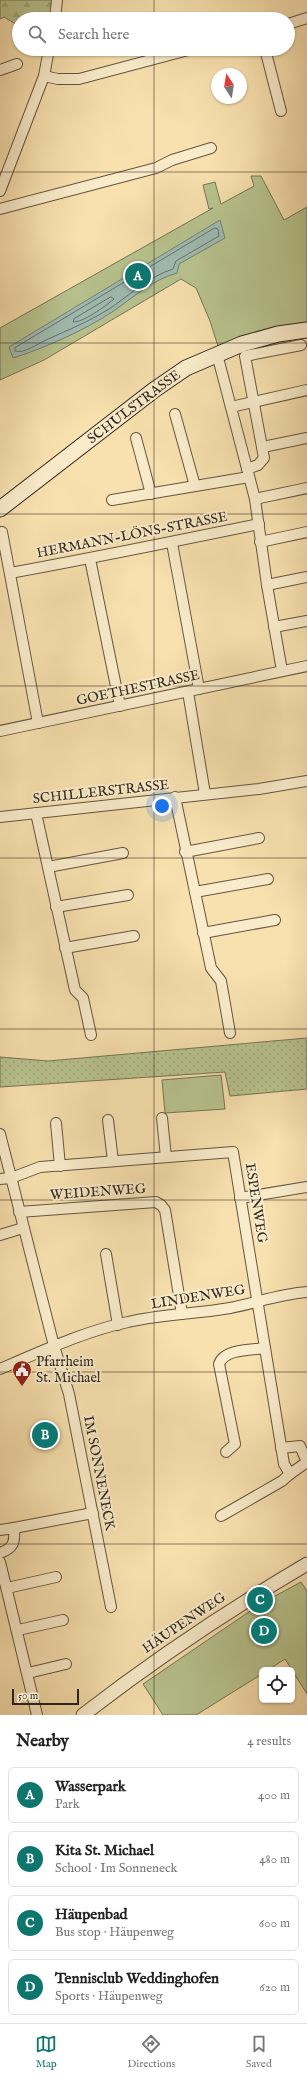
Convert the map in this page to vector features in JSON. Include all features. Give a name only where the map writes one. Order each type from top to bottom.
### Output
[{"type":"main road","name":"SCHULSTRASSE","points":[[0,509],[154,390],[186,368],[217,354],[259,339],[307,330]]},
{"type":"street","points":[[56,12],[57,0]]},
{"type":"street","points":[[295,22],[307,18]]},
{"type":"street","points":[[0,191],[44,76],[48,56]]},
{"type":"street","points":[[44,76],[58,79],[78,79],[165,56]]},
{"type":"street","points":[[267,56],[281,111]]},
{"type":"street","points":[[0,70],[17,64]]},
{"type":"street","points":[[0,209],[156,168],[172,160],[211,148]]},
{"type":"street","points":[[112,500],[195,486],[248,473],[262,462],[264,458],[263,447],[245,356],[301,345]]},
{"type":"street","points":[[217,354],[255,499],[260,542],[282,671]]},
{"type":"street","points":[[231,407],[307,390]]},
{"type":"street","points":[[175,414],[195,486]]},
{"type":"street","points":[[136,438],[151,494]]},
{"type":"street","points":[[263,447],[307,438]]},
{"type":"street","points":[[255,499],[307,488]]},
{"type":"street","name":"HERMANN-LÖNS-STRASSE","points":[[10,573],[90,558],[133,548],[172,543],[259,524]]},
{"type":"street","points":[[2,532],[38,723]]},
{"type":"street","points":[[260,542],[307,532]]},
{"type":"street","points":[[172,543],[199,689]]},
{"type":"street","points":[[90,558],[120,706]]},
{"type":"street","points":[[267,585],[307,577]]},
{"type":"street","points":[[274,627],[307,621]]},
{"type":"street","name":"GOETHESTRASSE","points":[[0,731],[307,666]]},
{"type":"street","points":[[188,692],[205,794]]},
{"type":"street","name":"SCHILLERSTRASSE","points":[[0,817],[271,787],[307,781]]},
{"type":"street","points":[[174,797],[211,968],[221,981],[230,1033]]},
{"type":"street","points":[[36,813],[75,990],[83,998],[91,1035]]},
{"type":"street","points":[[186,852],[260,838]]},
{"type":"street","points":[[48,867],[123,853]]},
{"type":"street","points":[[195,892],[268,879]]},
{"type":"street","points":[[56,907],[128,895]]},
{"type":"street","points":[[204,933],[275,920]]},
{"type":"street","points":[[65,948],[134,936]]},
{"type":"street","points":[[162,1118],[166,1157]]},
{"type":"street","points":[[108,1120],[113,1161]]},
{"type":"street","points":[[56,1123],[60,1166]]},
{"type":"street","points":[[0,1134],[54,1346]]},
{"type":"street","name":"ESPENWEG","points":[[0,1179],[11,1178],[40,1167],[233,1152],[281,1448],[284,1464],[290,1474]]},
{"type":"street","points":[[240,1198],[307,1187]]},
{"type":"street","name":"WEIDENWEG","points":[[19,1212],[156,1202],[161,1205],[164,1210],[182,1314]]},
{"type":"street","points":[[0,1235],[23,1228]]},
{"type":"street","points":[[106,1254],[118,1325]]},
{"type":"street","name":"LINDENWEG","points":[[0,1369],[54,1346],[118,1325],[154,1318],[226,1308],[307,1292]]},
{"type":"street","name":"IM SONNENECK","points":[[54,1346],[69,1394],[111,1606]]},
{"type":"street","points":[[226,1452],[235,1444],[218,1364],[221,1358],[227,1354],[265,1348]]},
{"type":"street","points":[[221,1516],[282,1481],[307,1462],[300,1446],[281,1448]]},
{"type":"street","points":[[0,1530],[93,1512]]},
{"type":"street","points":[[0,1553],[13,1545],[14,1528]]},
{"type":"street","points":[[0,1562],[18,1630],[37,1715]]},
{"type":"street","name":"HÄUPENWEG","points":[[83,1715],[128,1680],[198,1632],[256,1594],[307,1564]]},
{"type":"street","points":[[7,1588],[56,1577]]},
{"type":"street","points":[[18,1630],[63,1620]]},
{"type":"street","points":[[28,1673],[66,1664]]},
{"type":"green space","points":[[0,0],[56,0],[54,12],[12,12],[12,22],[4,17],[0,19]]},
{"type":"green space","points":[[251,176],[261,176],[284,220],[307,207],[307,323],[256,333],[218,346],[210,321],[196,288],[181,279],[44,360],[0,380],[0,328],[213,208],[209,209],[203,185],[215,182],[221,204],[254,186]]},
{"type":"green space","points":[[307,1038],[307,1089],[230,1096],[225,1072],[0,1087],[0,1057],[48,1061]]},
{"type":"green space","points":[[221,1075],[225,1109],[165,1113],[162,1080]]},
{"type":"green space","points":[[301,1582],[307,1591],[307,1694],[295,1675],[295,1667],[290,1667],[285,1659],[273,1667],[259,1667],[259,1676],[196,1715],[163,1715],[143,1684],[262,1603]]},
{"type":"water","points":[[220,220],[225,238],[179,264],[177,273],[151,284],[112,312],[77,332],[51,344],[13,358],[9,347]]},
{"type":"place","name":"Wasserpark","points":[[138,276]]},
{"type":"place","name":"Pfarrheim St. Michael","points":[[22,1387]]},
{"type":"place","name":"Kita St. Michael","points":[[45,1435]]},
{"type":"place","name":"Häupenbad","points":[[260,1600]]},
{"type":"place","name":"Tennisclub Weddinghofen","points":[[264,1631]]}]
